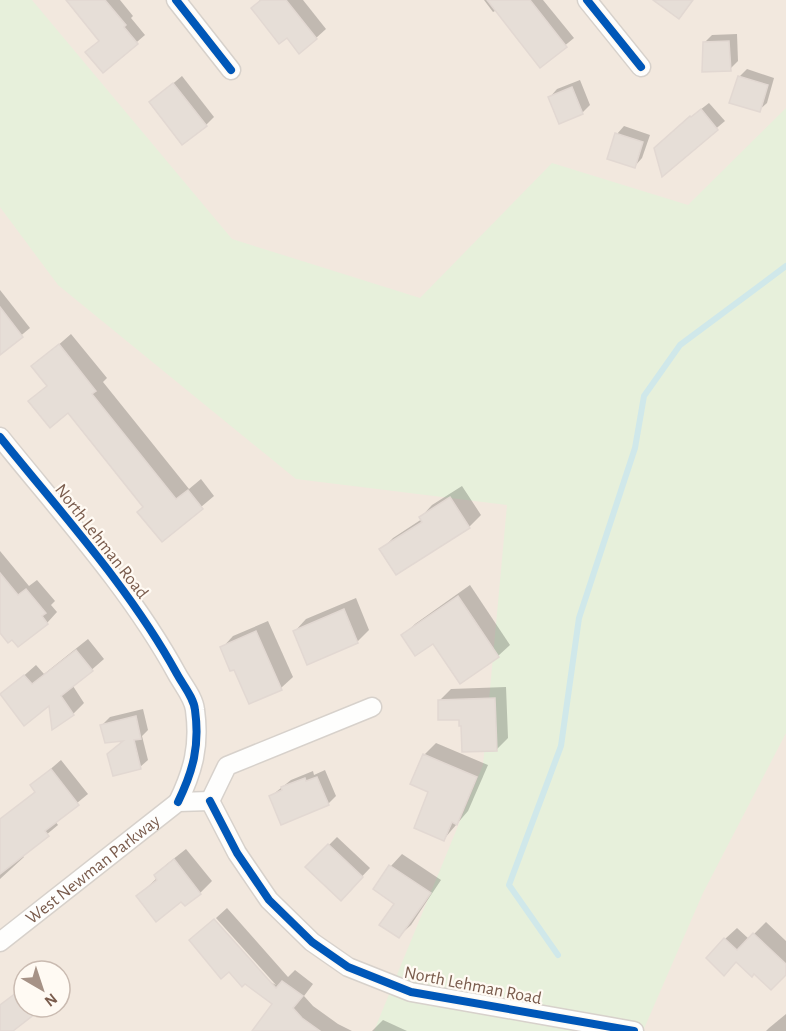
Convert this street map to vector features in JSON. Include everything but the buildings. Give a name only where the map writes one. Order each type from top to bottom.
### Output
[{"type":"street","points":[[176,0],[231,70]]},
{"type":"street","points":[[587,0],[641,67]]},
{"type":"street","name":"North Lehman Road","points":[[0,437],[116,581],[161,644],[195,708],[198,747],[190,778],[178,802]]},
{"type":"street","points":[[210,801],[227,766],[372,707]]},
{"type":"street","name":"North Lehman Road","points":[[210,801],[237,854],[269,900],[312,942],[348,967],[411,992],[634,1031]]},
{"type":"street","name":"West Newman Parkway","points":[[0,942],[178,802],[210,801]]},
{"type":"shaded area","points":[[0,0],[786,0],[786,1031],[0,1031]]},
{"type":"green space","points":[[0,0],[32,0],[232,239],[420,298],[552,163],[688,205],[786,108],[786,733],[703,893],[643,1031],[374,1031],[483,765],[507,505],[296,479],[58,285],[0,207]]},
{"type":"waterway","points":[[558,955],[509,885],[561,746],[579,618],[635,448],[644,396],[680,345],[786,266]]},
{"type":"cycle path","points":[[176,0],[231,70]]},
{"type":"cycle path","points":[[587,0],[641,67]]},
{"type":"cycle path","points":[[0,437],[116,581],[158,642],[190,696],[195,710],[196,747],[188,780],[178,802]]},
{"type":"cycle path","points":[[210,801],[237,853],[269,900],[312,942],[348,967],[411,992],[634,1031]]}]
